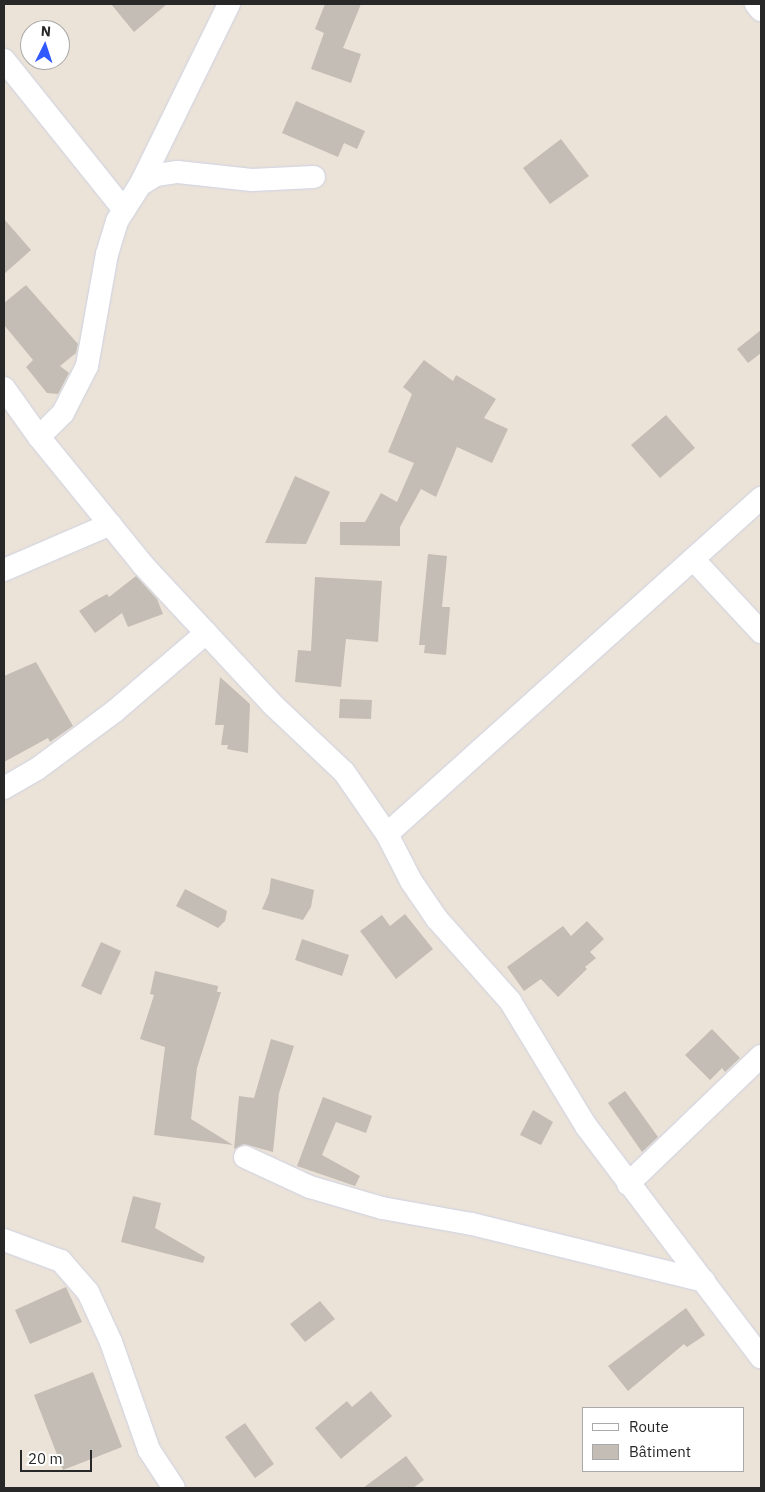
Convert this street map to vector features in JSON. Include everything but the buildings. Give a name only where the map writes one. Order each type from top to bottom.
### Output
[{"type":"street","points":[[39,437],[63,413],[87,366],[106,254],[117,221],[140,185],[229,4]]},
{"type":"street","points":[[756,4],[761,10]]},
{"type":"street","points":[[4,60],[124,210]]},
{"type":"street","points":[[140,185],[156,175],[178,172],[252,180],[314,177]]},
{"type":"street","points":[[4,388],[39,437],[143,565],[272,704],[344,772],[387,834],[411,881],[437,919],[510,1001],[586,1126],[628,1184],[704,1280],[761,1357]]},
{"type":"street","points":[[387,834],[761,498]]},
{"type":"street","points":[[4,570],[111,524]]},
{"type":"street","points":[[693,559],[761,632]]},
{"type":"street","points":[[4,788],[37,769],[115,711],[206,633]]},
{"type":"street","points":[[628,1184],[761,1056]]},
{"type":"street","points":[[245,1157],[310,1187],[382,1208],[472,1224],[704,1280]]},
{"type":"street","points":[[4,1240],[60,1261],[88,1292],[111,1342],[150,1450],[174,1488]]}]
